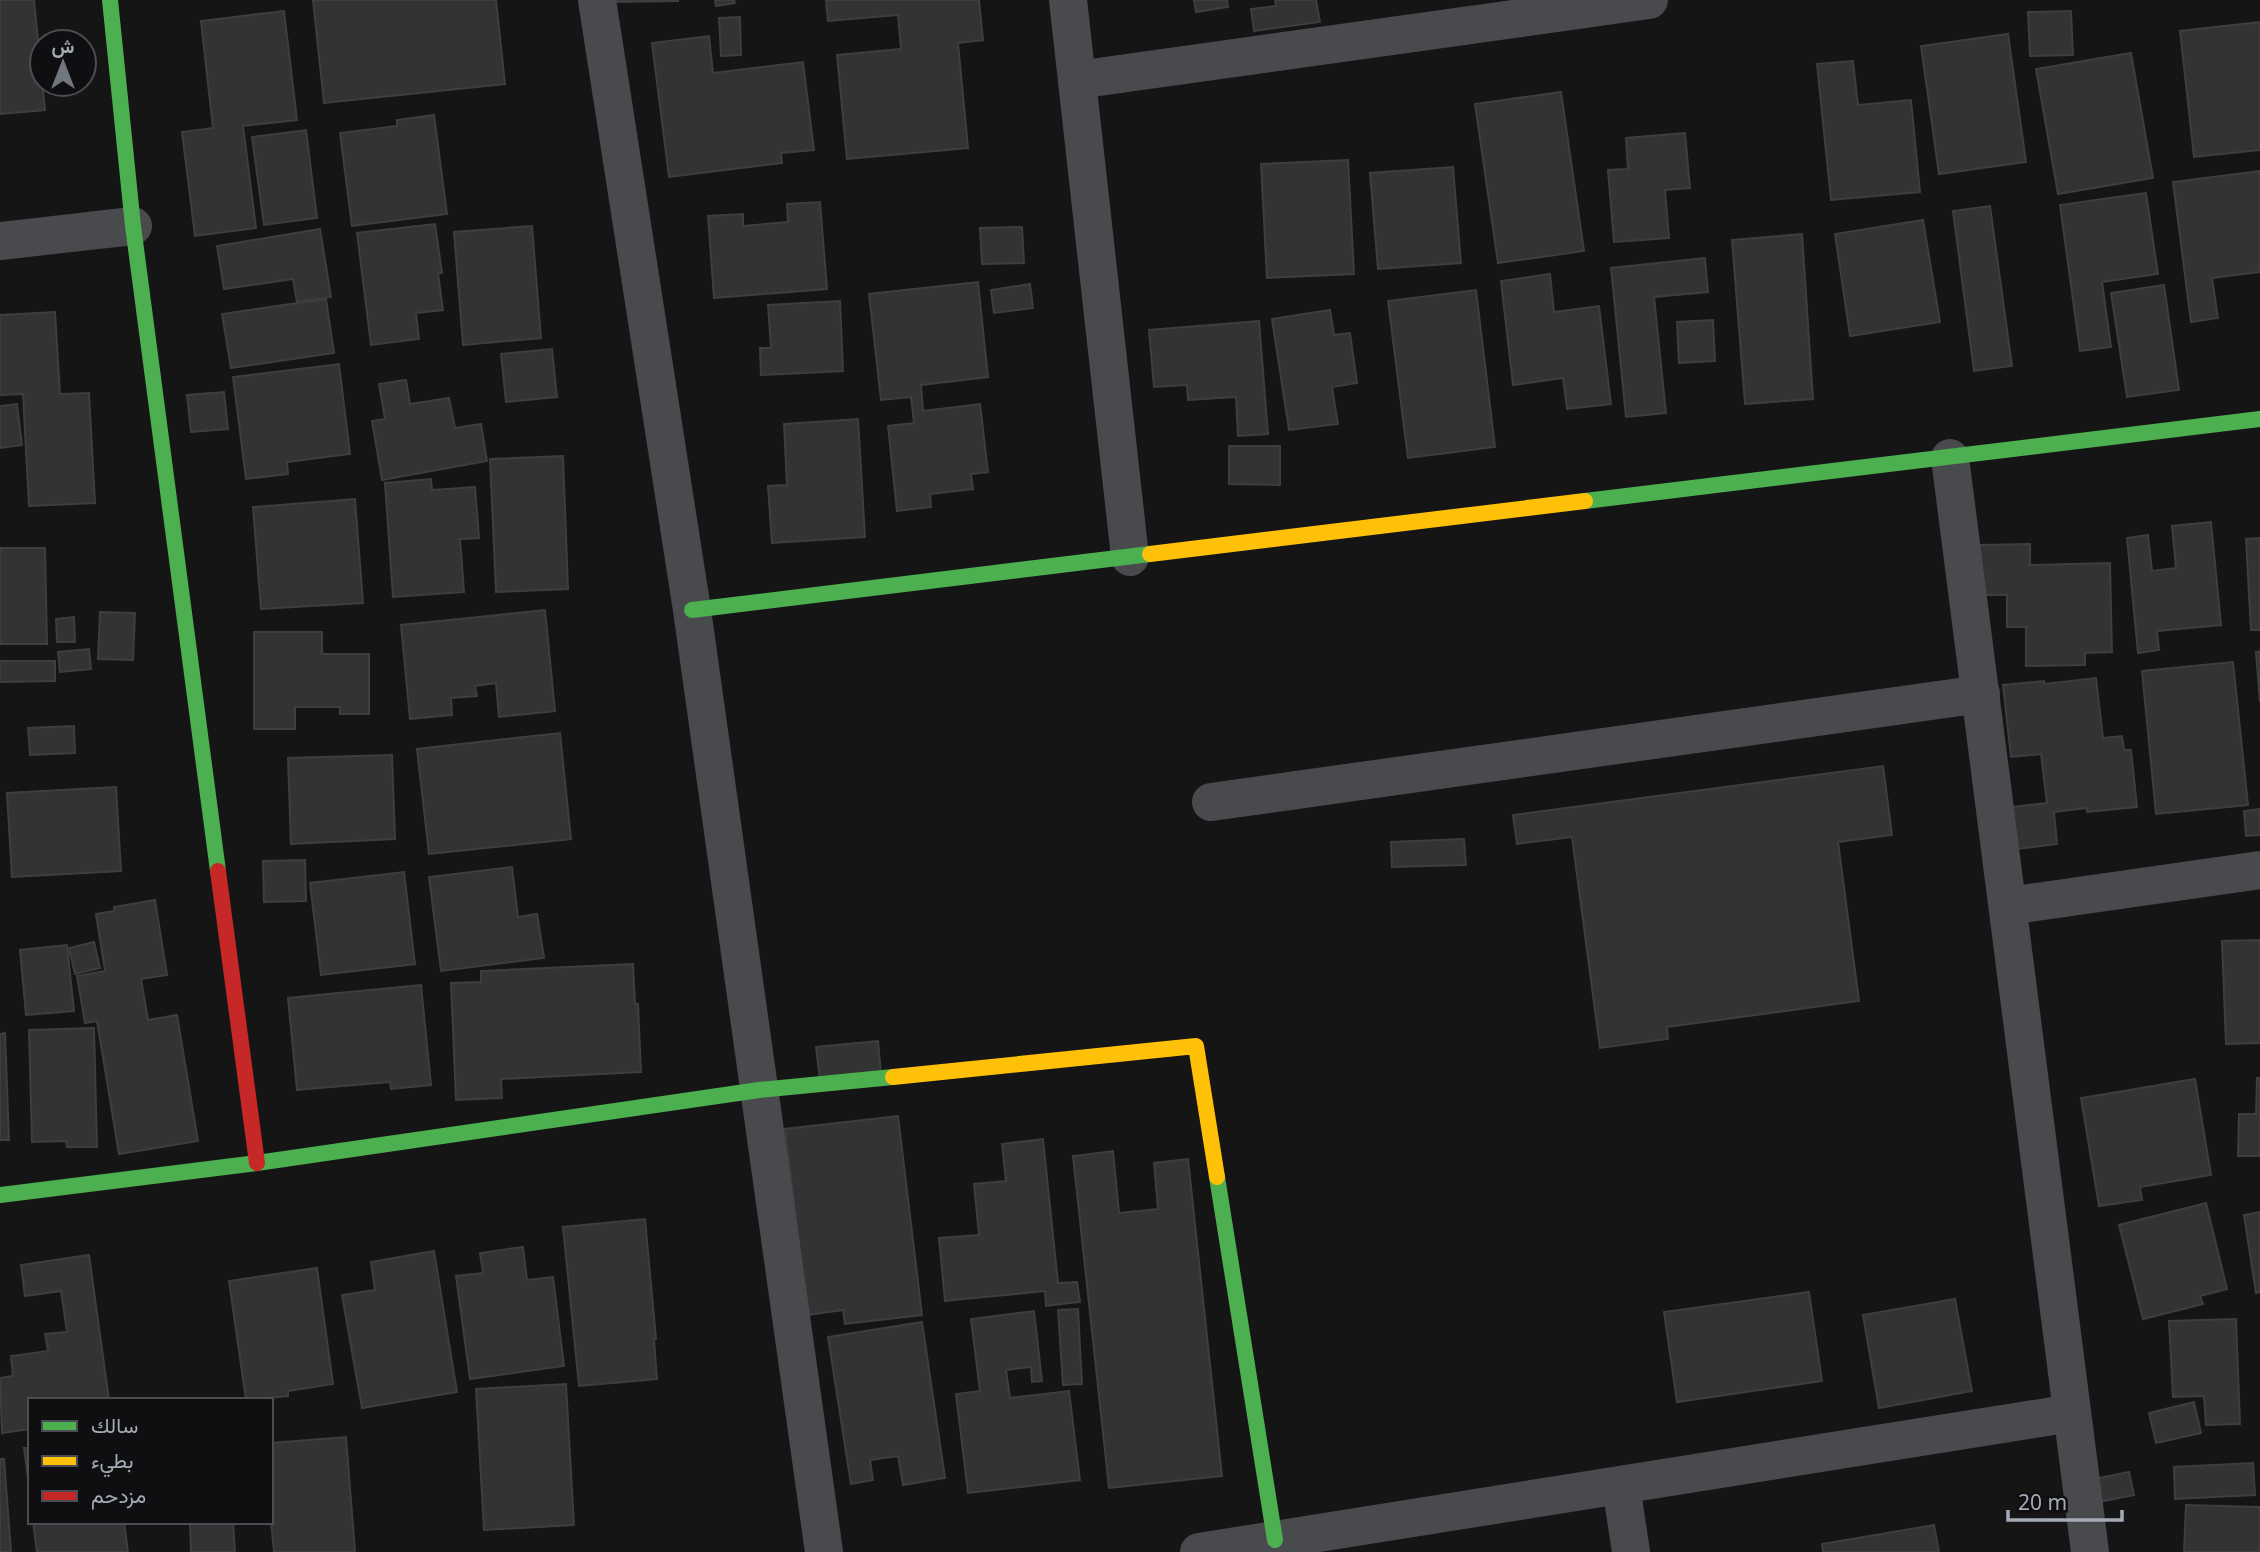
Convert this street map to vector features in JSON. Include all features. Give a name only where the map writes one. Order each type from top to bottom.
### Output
[{"type":"street","points":[[110,0],[133,226],[257,1163]]},
{"type":"street","points":[[597,0],[692,610],[824,1552]]},
{"type":"street","points":[[1068,0],[1130,557]]},
{"type":"street","points":[[1077,79],[1649,0]]},
{"type":"street","points":[[0,241],[133,226]]},
{"type":"street","points":[[692,610],[2260,419]]},
{"type":"street","points":[[1950,458],[2090,1552]]},
{"type":"street","points":[[1211,802],[1981,694]]},
{"type":"street","points":[[2008,906],[2260,870]]},
{"type":"street","points":[[0,1195],[257,1163],[759,1090],[1196,1046],[1275,1540]]},
{"type":"street","points":[[1199,1552],[2072,1413]]},
{"type":"street","points":[[1620,1485],[1631,1552]]},
{"type":"building","points":[[0,0],[34,0],[37,28],[28,28],[28,98],[44,98],[45,110],[0,114]]},
{"type":"building","points":[[313,0],[496,0],[505,84],[324,103]]},
{"type":"building","points":[[678,0],[678,1],[617,2]]},
{"type":"building","points":[[715,0],[734,0],[735,3],[716,6]]},
{"type":"building","points":[[826,0],[979,0],[983,40],[958,43],[968,148],[847,159],[837,55],[901,49],[898,15],[828,21]]},
{"type":"building","points":[[1194,0],[1227,0],[1228,7],[1196,12]]},
{"type":"building","points":[[1275,0],[1316,0],[1320,22],[1254,31],[1251,9],[1276,6]]},
{"type":"building","points":[[284,11],[297,120],[243,126],[256,228],[195,236],[182,132],[213,128],[201,21]]},
{"type":"building","points":[[2071,11],[2073,55],[2030,56],[2028,12]]},
{"type":"building","points":[[740,17],[741,55],[721,56],[719,18]]},
{"type":"building","points":[[2260,22],[2260,150],[2194,157],[2180,31]]},
{"type":"building","points":[[2008,34],[2026,162],[1939,174],[1921,46]]},
{"type":"building","points":[[709,36],[713,73],[803,62],[814,150],[781,153],[782,163],[669,177],[652,43]]},
{"type":"building","points":[[2131,53],[2153,178],[2058,194],[2036,69]]},
{"type":"building","points":[[1853,61],[1858,105],[1911,100],[1920,192],[1831,200],[1817,64]]},
{"type":"building","points":[[1561,92],[1584,251],[1498,263],[1475,104]]},
{"type":"building","points":[[434,115],[447,214],[352,226],[340,133],[397,126],[397,120]]},
{"type":"building","points":[[306,130],[317,218],[264,225],[252,137]]},
{"type":"building","points":[[1685,133],[1690,188],[1665,190],[1669,238],[1614,242],[1608,170],[1628,169],[1626,138]]},
{"type":"building","points":[[1348,160],[1354,274],[1267,278],[1261,164]]},
{"type":"building","points":[[1453,167],[1461,263],[1378,269],[1370,173]]},
{"type":"building","points":[[2260,171],[2260,272],[2212,278],[2218,318],[2191,322],[2173,182]]},
{"type":"building","points":[[2146,193],[2158,274],[2102,282],[2111,347],[2080,351],[2060,205]]},
{"type":"building","points":[[820,202],[827,289],[714,298],[708,216],[743,214],[743,226],[788,222],[787,204]]},
{"type":"building","points":[[1990,206],[2012,366],[1974,371],[1953,211]]},
{"type":"building","points":[[1923,220],[1940,322],[1850,336],[1835,234]]},
{"type":"building","points":[[435,224],[442,273],[438,273],[443,310],[416,313],[419,339],[371,345],[357,233]]},
{"type":"building","points":[[532,226],[541,338],[463,345],[454,232]]},
{"type":"building","points":[[1022,227],[1024,263],[982,264],[980,228]]},
{"type":"building","points":[[320,229],[331,297],[297,302],[293,279],[224,289],[217,246]]},
{"type":"building","points":[[1802,234],[1813,399],[1745,404],[1732,240]]},
{"type":"building","points":[[1705,258],[1708,292],[1654,297],[1666,413],[1626,417],[1611,268]]},
{"type":"building","points":[[1550,274],[1554,312],[1599,306],[1611,404],[1567,409],[1563,378],[1513,385],[1501,281]]},
{"type":"building","points":[[978,282],[988,377],[921,385],[923,411],[980,404],[988,472],[971,474],[973,489],[930,494],[931,507],[897,511],[888,426],[914,423],[911,397],[881,400],[869,294]]},
{"type":"building","points":[[1030,284],[1033,308],[994,313],[991,290]]},
{"type":"building","points":[[2164,285],[2179,390],[2127,397],[2111,293]]},
{"type":"building","points":[[1476,290],[1495,447],[1408,458],[1388,301]]},
{"type":"building","points":[[326,299],[334,353],[231,368],[222,314]]},
{"type":"building","points":[[840,301],[843,371],[761,375],[760,348],[771,348],[768,305]]},
{"type":"building","points":[[1330,310],[1334,335],[1350,333],[1357,383],[1332,387],[1338,424],[1289,430],[1272,319]]},
{"type":"building","points":[[55,312],[60,394],[89,393],[95,503],[29,506],[23,394],[0,395],[0,315]]},
{"type":"building","points":[[1713,320],[1715,361],[1679,363],[1677,322]]},
{"type":"building","points":[[1259,321],[1268,434],[1238,436],[1236,397],[1188,400],[1187,385],[1154,387],[1149,330]]},
{"type":"building","points":[[552,349],[557,397],[506,402],[501,354]]},
{"type":"building","points":[[339,364],[350,454],[287,462],[288,474],[246,479],[233,377]]},
{"type":"building","points":[[406,380],[410,404],[449,398],[455,428],[481,424],[487,461],[382,480],[372,421],[385,419],[379,384]]},
{"type":"building","points":[[224,392],[228,429],[191,432],[187,395]]},
{"type":"building","points":[[17,404],[22,445],[0,448],[0,406]]},
{"type":"building","points":[[858,419],[865,537],[772,543],[768,486],[787,485],[784,424]]},
{"type":"building","points":[[1229,446],[1280,446],[1280,485],[1229,484]]},
{"type":"building","points":[[563,456],[568,589],[496,592],[490,459]]},
{"type":"building","points":[[431,479],[432,490],[475,487],[479,538],[460,539],[464,592],[393,597],[385,483]]},
{"type":"building","points":[[355,499],[363,603],[261,609],[253,507]]},
{"type":"building","points":[[2211,522],[2221,625],[2157,631],[2159,650],[2138,653],[2127,538],[2148,535],[2152,571],[2176,568],[2172,526]]},
{"type":"building","points":[[2260,538],[2260,630],[2251,630],[2246,539]]},
{"type":"building","points":[[2030,544],[2030,565],[2110,563],[2112,652],[2085,653],[2085,665],[2026,666],[2026,627],[2007,627],[2007,595],[1981,595],[1980,545]]},
{"type":"building","points":[[0,548],[45,548],[47,644],[0,644]]},
{"type":"building","points":[[545,610],[555,711],[499,717],[496,683],[475,686],[477,696],[451,698],[452,715],[410,719],[401,625]]},
{"type":"building","points":[[100,612],[135,613],[133,660],[98,659]]},
{"type":"building","points":[[74,617],[75,642],[57,642],[56,619]]},
{"type":"building","points":[[254,632],[322,632],[322,654],[369,654],[369,714],[340,714],[340,707],[295,707],[295,729],[254,729]]},
{"type":"building","points":[[89,649],[91,669],[60,672],[58,652]]},
{"type":"building","points":[[2260,651],[2260,702],[2256,652]]},
{"type":"building","points":[[0,661],[55,661],[55,681],[0,682]]},
{"type":"building","points":[[2233,662],[2248,805],[2156,814],[2142,671]]},
{"type":"building","points":[[2096,678],[2103,738],[2122,736],[2124,750],[2131,750],[2137,807],[2054,812],[2057,844],[2017,849],[2012,807],[2047,803],[2041,754],[2011,757],[2003,685]]},
{"type":"building","points":[[74,726],[75,753],[30,755],[28,728]]},
{"type":"building","points":[[560,733],[571,839],[429,854],[417,749]]},
{"type":"building","points":[[392,755],[395,839],[291,844],[288,758]]},
{"type":"building","points":[[1883,766],[1892,835],[1838,842],[1859,1001],[1667,1027],[1668,1039],[1600,1048],[1572,837],[1517,844],[1513,815]]},
{"type":"building","points":[[116,787],[121,871],[12,877],[7,793]]},
{"type":"building","points":[[2260,809],[2260,835],[2246,836],[2244,811]]},
{"type":"building","points":[[1464,839],[1466,865],[1392,867],[1391,842]]},
{"type":"building","points":[[305,860],[306,901],[264,902],[263,861]]},
{"type":"building","points":[[512,867],[518,917],[537,914],[544,958],[441,971],[429,877]]},
{"type":"building","points":[[404,872],[415,964],[321,975],[310,883]]},
{"type":"building","points":[[155,900],[167,975],[141,979],[148,1020],[177,1015],[198,1141],[119,1154],[97,1021],[85,1023],[77,976],[105,971],[96,914],[114,911],[114,907]]},
{"type":"building","points":[[2260,940],[2260,1043],[2226,1044],[2222,941]]},
{"type":"building","points":[[94,942],[100,968],[75,974],[69,948]]},
{"type":"building","points":[[67,945],[74,1011],[26,1015],[20,950]]},
{"type":"building","points":[[633,964],[641,1072],[501,1079],[502,1098],[456,1100],[451,983],[481,982],[481,971]]},
{"type":"building","points":[[421,985],[431,1085],[391,1089],[390,1082],[297,1090],[288,998]]},
{"type":"building","points":[[94,1028],[97,1147],[67,1147],[66,1141],[32,1142],[29,1030]]},
{"type":"building","points":[[5,1033],[9,1140],[0,1140],[0,1034]]},
{"type":"building","points":[[878,1041],[881,1074],[820,1080],[816,1047]]},
{"type":"building","points":[[2257,1078],[2260,1078],[2260,1156],[2238,1156],[2239,1114],[2256,1114]]},
{"type":"building","points":[[2195,1079],[2211,1175],[2140,1187],[2142,1200],[2099,1206],[2081,1098]]},
{"type":"building","points":[[898,1116],[922,1315],[845,1324],[843,1310],[807,1315],[785,1129]]},
{"type":"building","points":[[1043,1139],[1058,1283],[1077,1282],[1080,1302],[1046,1306],[1045,1291],[945,1301],[939,1238],[979,1235],[974,1184],[1006,1181],[1002,1144]]},
{"type":"building","points":[[1113,1151],[1119,1213],[1158,1209],[1154,1163],[1188,1159],[1222,1476],[1109,1488],[1073,1156]]},
{"type":"building","points":[[2206,1203],[2227,1289],[2200,1296],[2203,1304],[2143,1319],[2119,1225]]},
{"type":"building","points":[[2260,1212],[2260,1292],[2256,1293],[2244,1215]]},
{"type":"building","points":[[645,1219],[657,1379],[579,1386],[563,1227]]},
{"type":"building","points":[[523,1247],[527,1280],[553,1277],[564,1366],[470,1379],[456,1276],[483,1273],[480,1253]]},
{"type":"building","points":[[434,1251],[457,1392],[362,1408],[342,1295],[375,1290],[371,1262]]},
{"type":"building","points":[[89,1255],[109,1398],[28,1398],[28,1429],[2,1433],[0,1378],[13,1376],[11,1356],[48,1351],[45,1334],[67,1332],[61,1291],[25,1296],[21,1265]]},
{"type":"building","points":[[317,1268],[333,1384],[288,1391],[288,1396],[246,1398],[229,1281]]},
{"type":"building","points":[[1809,1292],[1822,1381],[1677,1402],[1664,1312]]},
{"type":"building","points":[[1955,1299],[1972,1391],[1879,1408],[1863,1315]]},
{"type":"building","points":[[1078,1309],[1082,1384],[1063,1385],[1058,1310]]},
{"type":"building","points":[[1034,1311],[1042,1381],[1032,1382],[1031,1367],[1006,1370],[1010,1398],[1069,1391],[1080,1480],[968,1493],[956,1394],[980,1391],[971,1319]]},
{"type":"building","points":[[2236,1319],[2240,1424],[2206,1425],[2204,1396],[2173,1397],[2169,1321]]},
{"type":"building","points":[[922,1322],[945,1478],[903,1485],[898,1456],[870,1460],[873,1480],[851,1484],[828,1337]]},
{"type":"building","points":[[566,1384],[574,1525],[484,1530],[476,1389]]},
{"type":"building","points":[[2194,1402],[2201,1433],[2156,1443],[2149,1413]]},
{"type":"building","points":[[346,1437],[355,1552],[274,1552],[271,1524],[273,1443]]},
{"type":"building","points":[[24,1448],[28,1448],[28,1479]]},
{"type":"building","points":[[0,1459],[4,1459],[11,1552],[0,1552]]},
{"type":"building","points":[[2253,1463],[2255,1495],[2175,1499],[2174,1467]]},
{"type":"building","points":[[2129,1472],[2134,1495],[2099,1502],[2094,1479]]},
{"type":"building","points":[[2186,1505],[2260,1507],[2260,1552],[2184,1552]]},
{"type":"building","points":[[33,1524],[124,1524],[128,1552],[37,1552]]},
{"type":"building","points":[[190,1524],[233,1524],[235,1552],[191,1552]]},
{"type":"building","points":[[1934,1525],[1939,1552],[1823,1552],[1822,1544]]},
{"type":"traffic: fast","points":[[110,0],[133,226],[218,871]]},
{"type":"traffic: fast","points":[[1585,501],[2260,419]]},
{"type":"traffic: fast","points":[[692,610],[1150,554]]},
{"type":"traffic: fast","points":[[0,1195],[257,1163],[759,1090],[893,1077]]},
{"type":"traffic: fast","points":[[1217,1177],[1275,1540]]},
{"type":"traffic: slow","points":[[1150,554],[1585,501]]},
{"type":"traffic: slow","points":[[893,1077],[1196,1046],[1217,1177]]},
{"type":"traffic: jam","points":[[218,871],[257,1163]]}]
